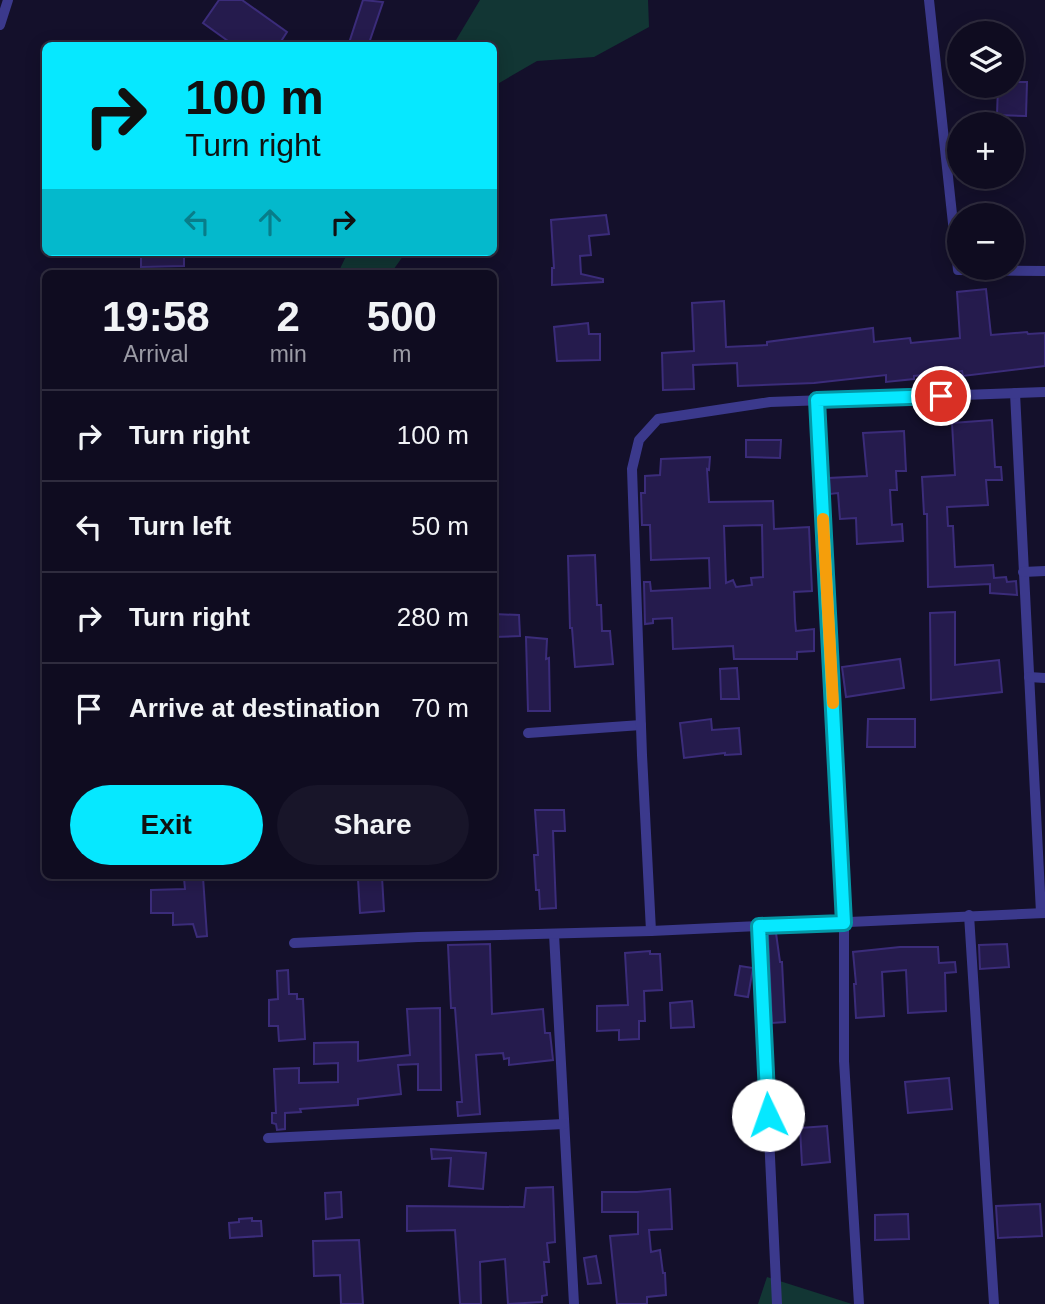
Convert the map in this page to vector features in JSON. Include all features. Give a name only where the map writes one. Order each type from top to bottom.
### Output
[{"type":"street","points":[[0,25],[8,0]]},
{"type":"street","points":[[929,0],[958,270],[1045,271]]},
{"type":"street","points":[[651,931],[632,470],[639,440],[658,419],[770,402],[1045,392]]},
{"type":"street","points":[[294,943],[651,931],[1043,913],[1015,393]]},
{"type":"street","points":[[817,400],[844,923],[844,1061],[859,1304]]},
{"type":"street","points":[[1023,572],[1045,571]]},
{"type":"street","points":[[1029,677],[1045,678]]},
{"type":"street","points":[[528,733],[641,725]]},
{"type":"street","points":[[969,915],[994,1304]]},
{"type":"street","points":[[759,926],[777,1304]]},
{"type":"street","points":[[554,934],[574,1304]]},
{"type":"street","points":[[268,1138],[564,1124]]},
{"type":"green space","points":[[480,0],[648,0],[649,27],[594,57],[537,61],[497,84],[497,42],[455,42]]},
{"type":"green space","points":[[346,256],[403,256],[393,270],[339,270]]},
{"type":"green space","points":[[767,1277],[852,1304],[758,1304]]},
{"type":"building","points":[[219,0],[242,0],[287,32],[281,42],[229,42],[203,23]]},
{"type":"building","points":[[363,0],[383,2],[369,42],[349,42]]},
{"type":"building","points":[[1024,82],[1027,82],[1026,116],[1024,112],[997,112],[998,98],[1024,98]]},
{"type":"building","points":[[606,215],[609,234],[589,236],[591,255],[580,256],[581,274],[603,279],[603,282],[552,285],[554,268],[551,220]]},
{"type":"building","points":[[141,256],[184,256],[184,266],[141,267]]},
{"type":"building","points":[[986,289],[991,335],[1045,333],[1045,366],[963,376],[962,371],[886,382],[886,375],[814,383],[738,386],[737,363],[693,365],[694,389],[663,390],[662,353],[694,351],[692,303],[724,301],[726,347],[767,345],[767,342],[873,328],[874,342],[910,338],[911,343],[960,338],[957,292]]},
{"type":"building","points":[[588,323],[589,334],[600,334],[600,360],[557,361],[554,327]]},
{"type":"building","points":[[992,420],[995,467],[1001,467],[1002,480],[986,480],[988,505],[947,507],[948,526],[953,526],[955,567],[993,565],[994,578],[1006,577],[1007,582],[1016,581],[1017,595],[990,593],[990,584],[928,587],[927,514],[924,514],[922,477],[955,475],[952,423]]},
{"type":"building","points":[[904,431],[906,471],[896,471],[897,490],[890,490],[892,525],[902,524],[903,541],[857,544],[856,518],[840,519],[838,493],[830,494],[829,478],[867,476],[863,433]]},
{"type":"building","points":[[746,440],[781,440],[780,458],[746,457]]},
{"type":"building","points":[[710,457],[709,470],[707,469],[709,502],[773,501],[774,529],[809,527],[812,591],[794,592],[795,620],[796,631],[814,629],[814,651],[797,652],[797,659],[734,659],[733,646],[673,649],[672,618],[653,619],[653,623],[645,624],[644,582],[650,582],[651,591],[710,588],[709,558],[651,560],[650,525],[642,525],[641,493],[645,493],[645,476],[660,475],[661,459]],"holes":[[[762,525],[763,577],[751,578],[752,585],[736,587],[733,580],[726,583],[724,526]]]},
{"type":"building","points":[[595,555],[597,605],[601,605],[602,631],[610,631],[613,664],[575,667],[570,628],[568,556]]},
{"type":"building","points":[[955,612],[955,665],[999,660],[1002,692],[931,700],[930,613]]},
{"type":"building","points":[[497,614],[519,615],[520,636],[497,637]]},
{"type":"building","points":[[526,637],[547,639],[550,711],[528,711]]},
{"type":"building","points":[[900,659],[904,688],[846,697],[842,667]]},
{"type":"building","points":[[737,668],[739,699],[721,699],[720,669]]},
{"type":"building","points":[[711,719],[712,730],[739,728],[741,754],[725,753],[684,758],[680,723]]},
{"type":"building","points":[[868,719],[915,719],[915,747],[867,747]]},
{"type":"building","points":[[535,810],[564,810],[565,831],[553,831],[556,908],[540,909],[534,855],[538,855]]},
{"type":"building","points":[[184,879],[203,879],[207,936],[197,937],[193,924],[173,925],[173,913],[151,913],[151,890],[185,889]]},
{"type":"building","points":[[358,879],[382,879],[384,911],[360,913]]},
{"type":"building","points":[[776,933],[782,962],[785,1022],[772,1023],[768,934]]},
{"type":"building","points":[[490,944],[492,1014],[543,1009],[545,1033],[550,1033],[553,1060],[509,1065],[509,1058],[504,1059],[503,1053],[476,1055],[480,1114],[458,1116],[457,1102],[462,1102],[455,1008],[451,1008],[448,945]]},
{"type":"building","points":[[1007,944],[1009,967],[980,969],[979,945]]},
{"type":"building","points":[[900,947],[938,947],[939,963],[955,962],[956,972],[945,973],[946,1011],[908,1013],[906,970],[882,972],[884,1016],[856,1018],[853,952]]},
{"type":"building","points":[[650,951],[650,954],[660,954],[662,990],[644,991],[645,1021],[639,1021],[639,1039],[619,1040],[619,1030],[597,1031],[597,1006],[628,1005],[625,953]]},
{"type":"building","points":[[740,966],[753,968],[748,997],[735,995]]},
{"type":"building","points":[[288,970],[289,994],[297,994],[297,999],[303,999],[305,1039],[279,1041],[278,1026],[269,1026],[269,1000],[278,999],[277,971]]},
{"type":"building","points":[[692,1001],[694,1027],[671,1028],[670,1003]]},
{"type":"building","points":[[440,1008],[441,1090],[418,1090],[418,1064],[398,1065],[401,1094],[358,1099],[358,1105],[300,1109],[301,1112],[285,1113],[285,1129],[277,1130],[276,1124],[272,1123],[272,1113],[276,1113],[274,1069],[299,1068],[299,1083],[338,1082],[338,1063],[314,1064],[314,1043],[358,1042],[358,1061],[410,1055],[407,1009]]},
{"type":"building","points":[[949,1078],[952,1109],[908,1113],[905,1082]]},
{"type":"building","points":[[827,1126],[830,1162],[802,1165],[800,1128]]},
{"type":"building","points":[[431,1149],[486,1153],[483,1189],[449,1186],[451,1158],[432,1159]]},
{"type":"building","points":[[553,1187],[555,1242],[547,1243],[549,1262],[544,1262],[547,1295],[542,1296],[542,1302],[508,1304],[505,1259],[480,1262],[481,1304],[460,1304],[455,1230],[407,1231],[407,1206],[524,1207],[526,1188]]},
{"type":"building","points":[[670,1189],[672,1229],[649,1230],[651,1252],[660,1250],[666,1295],[647,1297],[647,1304],[617,1304],[610,1236],[638,1234],[638,1212],[602,1212],[602,1192]]},
{"type":"building","points":[[341,1192],[342,1217],[326,1219],[325,1193]]},
{"type":"building","points":[[1040,1204],[1042,1236],[998,1238],[996,1206]]},
{"type":"building","points":[[908,1214],[909,1239],[875,1240],[875,1215]]},
{"type":"building","points":[[252,1218],[252,1221],[261,1221],[262,1236],[230,1238],[229,1223]]},
{"type":"building","points":[[359,1240],[363,1304],[341,1304],[340,1275],[314,1276],[313,1241]]},
{"type":"building","points":[[596,1256],[601,1283],[588,1284],[584,1258]]},
{"type":"slow traffic","points":[[823,519],[833,703]]},
{"type":"route","points":[[768,1115],[759,926],[844,923],[817,400],[941,396]]}]
